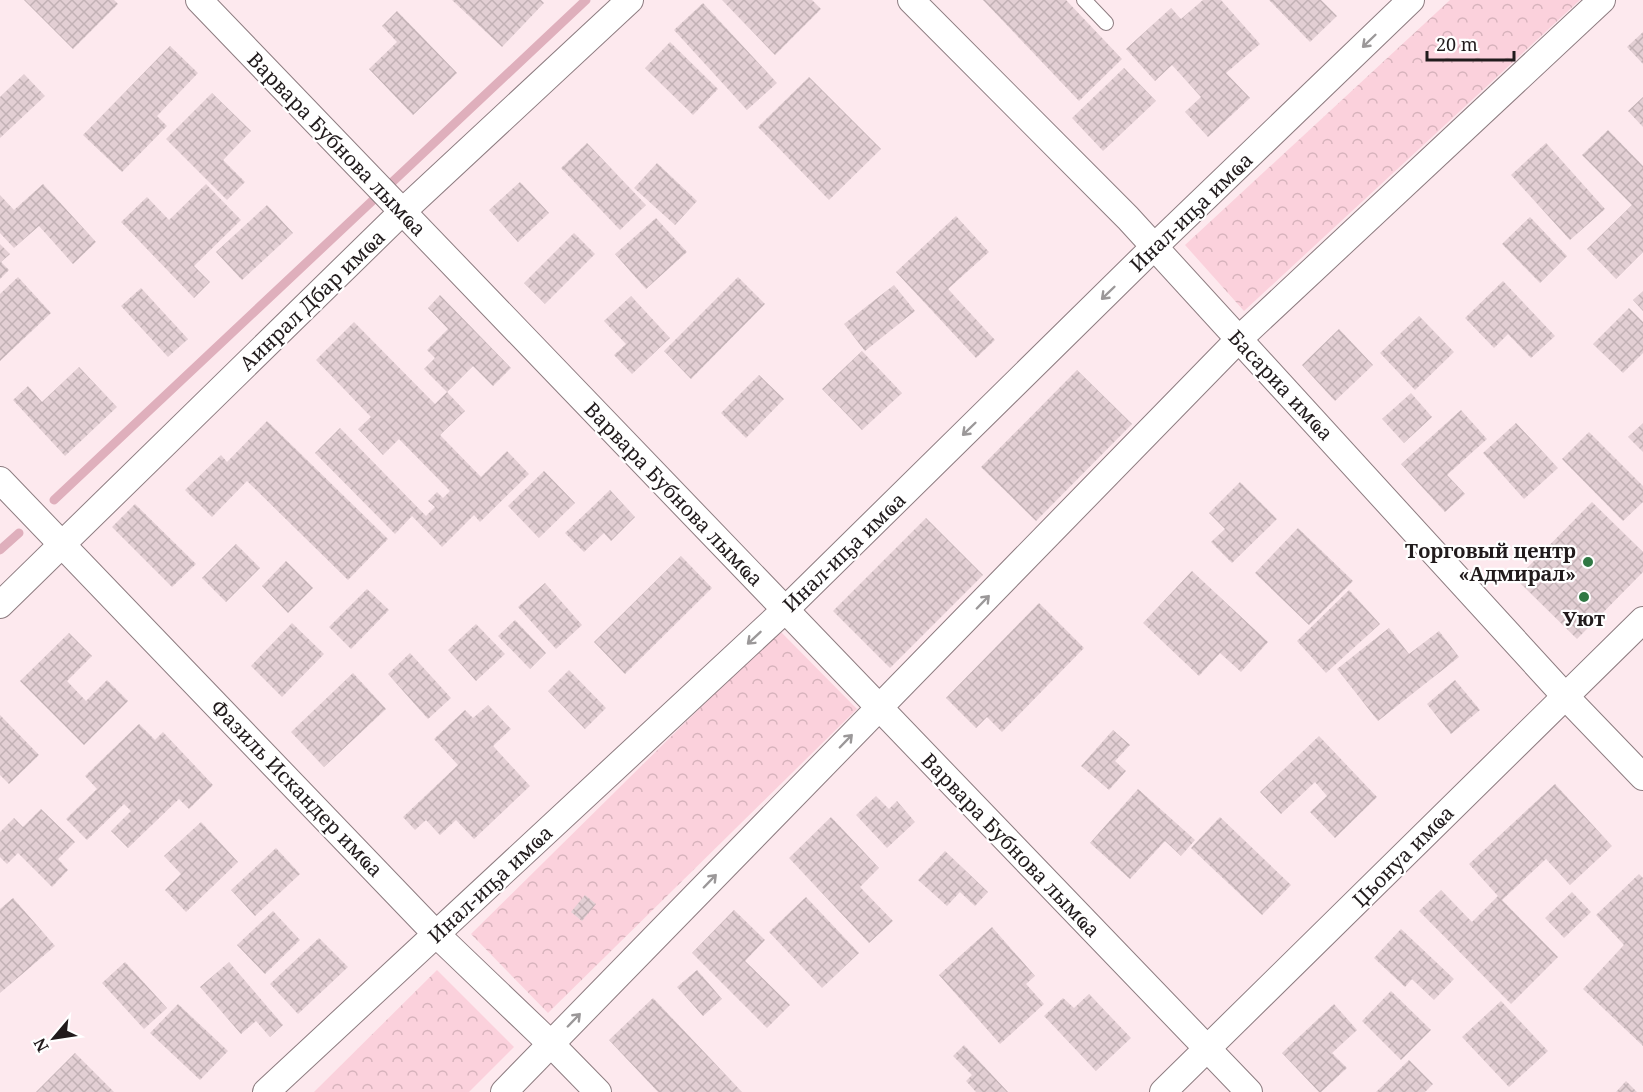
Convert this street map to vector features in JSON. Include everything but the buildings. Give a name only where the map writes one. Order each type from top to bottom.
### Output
[{"type":"street","name":"Варвара Бубнова лымҩа","points":[[199,0],[1249,1092]]},
{"type":"street","name":"Аинрал Дбар имҩа","points":[[0,605],[402,212],[630,0]]},
{"type":"street","name":"Басариа имҩа","points":[[911,0],[1128,218],[1565,696],[1643,777]]},
{"type":"street","name":"Инал-иҧа имҩа","points":[[266,1092],[785,610],[1154,247],[1412,0]]},
{"type":"street","points":[[504,1092],[1239,339],[1602,0]]},
{"type":"street","name":"Фазиль Искандер имҩа","points":[[0,480],[63,543],[436,934],[598,1092]]},
{"type":"street","name":"Џьонуа имҩа","points":[[1163,1092],[1643,620]]},
{"type":"lane","points":[[1084,0],[1106,23]]},
{"type":"green space","points":[[1450,0],[1580,0],[1244,311],[1185,245]]},
{"type":"green space","points":[[779,630],[857,709],[548,1013],[471,934]]},
{"type":"green space","points":[[437,970],[514,1047],[469,1092],[314,1092]]},
{"type":"waterway","points":[[54,500],[586,0]]},
{"type":"waterway","points":[[0,550],[19,533]]},
{"type":"place","name":"Торговый центр «Адмирал»","points":[[1588,562]]},
{"type":"place","name":"Уют","points":[[1584,597]]}]
